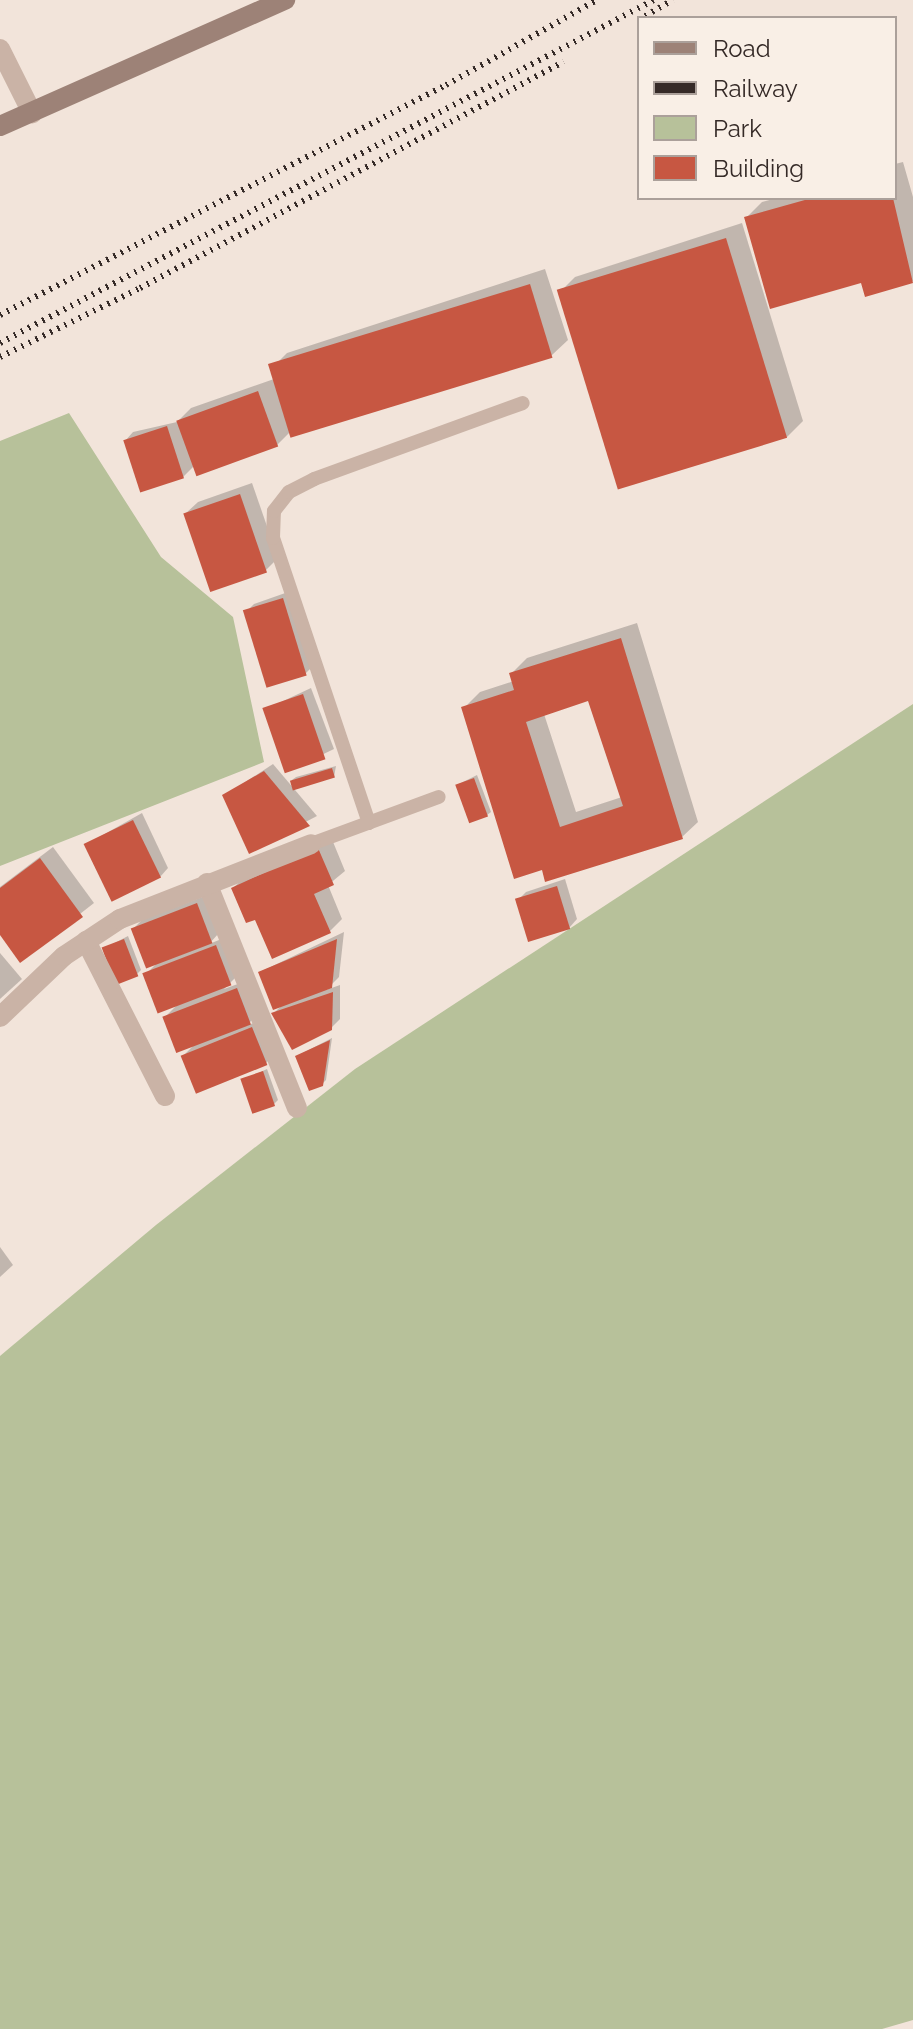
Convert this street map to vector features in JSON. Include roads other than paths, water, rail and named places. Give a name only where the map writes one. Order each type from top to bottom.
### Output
[{"type":"street","points":[[0,126],[285,0]]},
{"type":"street","points":[[0,49],[32,113]]},
{"type":"street","points":[[0,1017],[86,941],[120,919],[311,844]]},
{"type":"street","points":[[207,883],[297,1108]]},
{"type":"street","points":[[86,941],[165,1096]]},
{"type":"lane","points":[[369,823],[273,538],[274,511],[289,492],[314,479],[523,403]]},
{"type":"lane","points":[[311,844],[439,797]]},
{"type":"railway","points":[[0,315],[446,85],[597,0]]},
{"type":"railway","points":[[0,343],[654,0]]},
{"type":"railway","points":[[645,16],[673,0]]},
{"type":"railway","points":[[0,357],[140,288],[563,62]]}]
